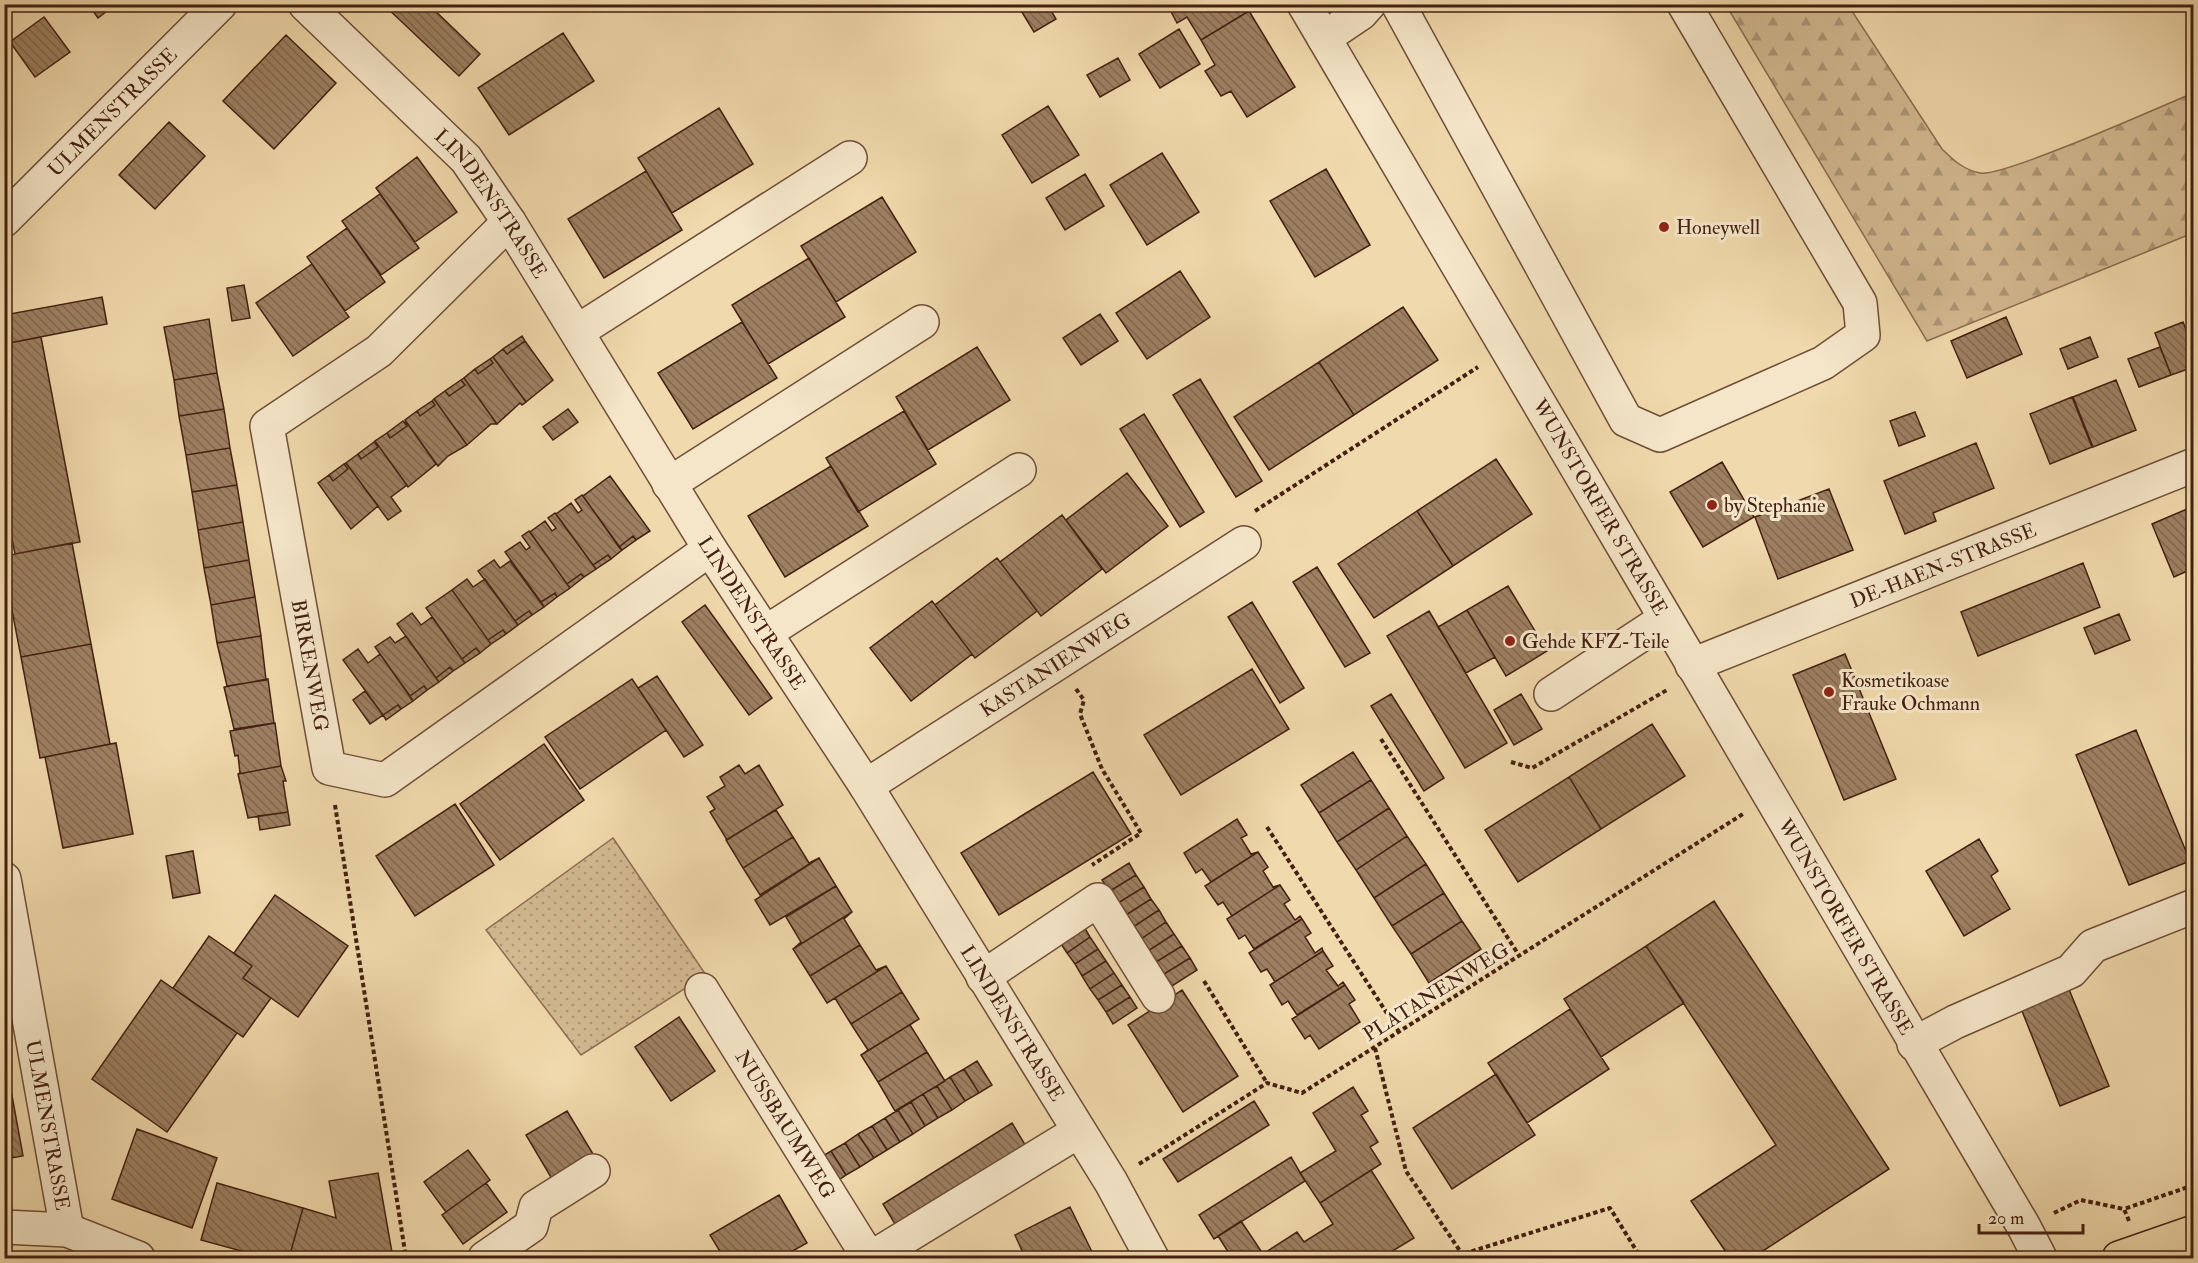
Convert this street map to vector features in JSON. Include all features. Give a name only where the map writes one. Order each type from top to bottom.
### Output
[{"type":"main road","points":[[2118,1258],[2193,1232]]},
{"type":"street","name":"ULMENSTRASSE","points":[[4,220],[220,4]]},
{"type":"street","name":"LINDENSTRASSE","points":[[305,4],[466,159],[509,222],[710,549],[866,786],[1111,1182],[1152,1258]]},
{"type":"street","name":"WUNSTORFER STRASSE","points":[[1304,4],[1665,620],[1771,796],[1914,1044],[2024,1227],[2040,1258]]},
{"type":"street","points":[[1324,38],[1361,13],[1369,4]]},
{"type":"street","points":[[1398,4],[1626,420],[1660,435],[1823,363],[1863,335],[1860,303],[1684,4]]},
{"type":"street","points":[[578,331],[850,158]]},
{"type":"street","name":"BIRKENWEG","points":[[329,768],[267,426],[380,351],[509,222]]},
{"type":"street","points":[[669,484],[922,321]]},
{"type":"street","name":"DE-HAEN-STRASSE","points":[[1694,669],[2193,465]]},
{"type":"street","points":[[765,633],[1019,470]]},
{"type":"street","name":"KASTANIENWEG","points":[[866,786],[1055,663],[1248,528]]},
{"type":"street","points":[[329,768],[385,780],[710,549]]},
{"type":"street","points":[[1551,694],[1665,620]]},
{"type":"street","name":"ULMENSTRASSE","points":[[4,879],[67,1230]]},
{"type":"street","points":[[983,977],[1098,900],[1158,996]]},
{"type":"street","points":[[1914,1044],[1955,1022],[2071,971],[2093,946],[2193,906]]},
{"type":"street","name":"NUSSBAUMWEG","points":[[702,990],[870,1258],[1079,1131]]},
{"type":"street","points":[[484,1258],[531,1226],[536,1207],[593,1171]]},
{"type":"street","points":[[4,1227],[67,1230],[138,1258]]},
{"type":"path","points":[[1248,528],[1506,348]]},
{"type":"path","points":[[1055,663],[1084,700],[1080,714],[1102,769],[1141,833],[1082,872]]},
{"type":"path","points":[[1511,762],[1532,768],[1694,669]]},
{"type":"path","points":[[1381,740],[1520,957]]},
{"type":"path","points":[[329,768],[406,1258]]},
{"type":"path","name":"PLATANENWEG","points":[[1267,1083],[1302,1093],[1771,796]]},
{"type":"path","points":[[1267,826],[1400,1032]]},
{"type":"path","points":[[1111,1182],[1267,1083],[1204,981]]},
{"type":"path","points":[[1374,1048],[1406,1171],[1462,1254]]},
{"type":"path","points":[[2024,1227],[2081,1200],[2124,1209]]},
{"type":"path","points":[[1450,1258],[1610,1208],[1641,1258]]},
{"type":"green space","points":[[1726,5],[1848,5],[1942,149],[1955,161],[1974,172],[1994,172],[2018,164],[2193,93],[2193,233],[1927,341]]},
{"type":"green space","points":[[613,838],[706,975],[581,1055],[486,930]]},
{"type":"building","points":[[88,4],[116,4],[98,18]]},
{"type":"building","points":[[383,4],[428,4],[480,54],[459,76]]},
{"type":"building","points":[[1017,4],[1058,4],[1050,9],[1056,19],[1034,32]]},
{"type":"building","points":[[1167,4],[1245,4],[1249,11],[1201,40],[1187,17],[1177,23]]},
{"type":"building","points":[[1249,11],[1295,87],[1247,117],[1231,91],[1221,96],[1205,71],[1215,65],[1201,40]]},
{"type":"building","points":[[44,17],[70,52],[35,77],[10,42]]},
{"type":"building","points":[[1179,29],[1200,64],[1160,88],[1139,54]]},
{"type":"building","points":[[563,33],[594,81],[509,135],[478,88]]},
{"type":"building","points":[[286,35],[336,83],[274,149],[223,101]]},
{"type":"building","points":[[1118,58],[1130,80],[1100,97],[1087,75]]},
{"type":"building","points":[[1048,106],[1079,155],[1032,183],[1002,135]]},
{"type":"building","points":[[719,108],[753,164],[672,213],[638,158]]},
{"type":"building","points":[[169,122],[205,156],[155,209],[119,175]]},
{"type":"building","points":[[1162,153],[1199,212],[1147,245],[1110,185]]},
{"type":"building","points":[[417,157],[457,212],[415,242],[376,188]]},
{"type":"building","points":[[1326,169],[1370,245],[1315,277],[1270,201]]},
{"type":"building","points":[[646,171],[682,230],[604,278],[568,219]]},
{"type":"building","points":[[1085,174],[1104,206],[1065,230],[1046,198]]},
{"type":"building","points":[[380,194],[419,248],[381,275],[342,221]]},
{"type":"building","points":[[882,197],[916,252],[836,302],[801,246]]},
{"type":"building","points":[[347,228],[385,282],[345,311],[307,257]]},
{"type":"building","points":[[809,258],[845,317],[768,364],[732,305]]},
{"type":"building","points":[[312,264],[349,317],[293,356],[256,303]]},
{"type":"building","points":[[1180,271],[1210,317],[1147,359],[1116,313]]},
{"type":"building","points":[[244,285],[250,318],[232,321],[227,288]]},
{"type":"building","points":[[102,297],[107,324],[4,344],[4,315]]},
{"type":"building","points":[[1403,307],[1438,360],[1354,415],[1319,362]]},
{"type":"building","points":[[1100,314],[1118,341],[1081,365],[1063,338]]},
{"type":"building","points":[[2006,317],[2022,354],[1967,378],[1951,341]]},
{"type":"building","points":[[209,319],[217,373],[174,380],[164,327]]},
{"type":"building","points":[[742,322],[777,378],[693,429],[658,373]]},
{"type":"building","points":[[2183,322],[2194,350],[2194,367],[2171,375],[2155,333]]},
{"type":"building","points":[[522,336],[525,341],[507,354],[503,349]]},
{"type":"building","points":[[41,337],[80,542],[15,554],[4,500],[4,344]]},
{"type":"building","points":[[2090,337],[2098,357],[2068,369],[2060,349]]},
{"type":"building","points":[[525,341],[553,380],[526,402],[493,357],[503,349],[507,354]]},
{"type":"building","points":[[977,347],[1010,400],[928,450],[896,397]]},
{"type":"building","points":[[2160,347],[2171,375],[2139,387],[2128,359]]},
{"type":"building","points":[[493,357],[526,402],[522,405],[520,403],[497,424],[464,378],[475,369],[478,374],[493,363],[490,359]]},
{"type":"building","points":[[490,359],[493,363],[478,374],[475,369]]},
{"type":"building","points":[[1319,362],[1354,415],[1269,470],[1234,417]]},
{"type":"building","points":[[217,373],[224,409],[179,416],[174,380]]},
{"type":"building","points":[[464,378],[497,424],[491,424],[467,445],[434,399],[445,391],[449,396],[465,385],[461,380]]},
{"type":"building","points":[[1200,379],[1262,481],[1236,497],[1173,395]]},
{"type":"building","points":[[461,380],[465,385],[449,396],[445,391]]},
{"type":"building","points":[[2116,380],[2136,430],[2093,447],[2073,397]]},
{"type":"building","points":[[2072,397],[2092,447],[2050,464],[2030,414]]},
{"type":"building","points":[[434,399],[467,445],[448,456],[438,466],[405,420],[417,411],[420,416],[435,405],[432,401]]},
{"type":"building","points":[[432,401],[435,405],[420,416],[417,411]]},
{"type":"building","points":[[224,409],[230,448],[186,455],[179,416]]},
{"type":"building","points":[[568,409],[578,422],[553,440],[543,427]]},
{"type":"building","points":[[904,411],[936,464],[858,512],[826,458]]},
{"type":"building","points":[[1915,412],[1925,436],[1899,446],[1890,421]]},
{"type":"building","points":[[1144,414],[1204,512],[1180,527],[1120,429]]},
{"type":"building","points":[[405,420],[436,464],[408,487],[375,441],[387,433],[390,438],[407,426]]},
{"type":"building","points":[[403,421],[407,426],[390,438],[387,433]]},
{"type":"building","points":[[375,441],[407,485],[391,497],[401,511],[388,520],[346,463],[358,454],[361,459],[378,447]]},
{"type":"building","points":[[374,442],[378,447],[361,459],[358,454]]},
{"type":"building","points":[[1976,443],[1994,488],[1933,513],[1936,521],[1905,534],[1884,481]]},
{"type":"building","points":[[230,448],[237,485],[192,492],[186,455]]},
{"type":"building","points":[[1496,459],[1532,514],[1453,566],[1417,511]]},
{"type":"building","name":"by Stephanie","points":[[1722,462],[1754,517],[1703,547],[1670,492]]},
{"type":"building","points":[[346,463],[378,506],[351,529],[318,483],[329,475],[333,481],[348,469],[344,464]]},
{"type":"building","points":[[344,464],[348,469],[333,481],[329,475]]},
{"type":"building","points":[[831,466],[868,526],[785,577],[748,516]]},
{"type":"building","points":[[1127,473],[1168,526],[1106,573],[1066,520]]},
{"type":"building","points":[[610,476],[650,531],[636,540],[633,536],[619,547],[583,496]]},
{"type":"building","points":[[237,485],[243,522],[198,530],[192,492]]},
{"type":"building","points":[[1829,489],[1853,550],[1778,579],[1755,517]]},
{"type":"building","points":[[582,495],[622,550],[611,559],[608,555],[593,565],[556,514],[571,503],[578,513],[582,510],[575,500]]},
{"type":"building","points":[[2194,506],[2194,568],[2174,577],[2152,524]]},
{"type":"building","points":[[1417,511],[1453,566],[1374,618],[1338,564]]},
{"type":"building","points":[[555,513],[596,569],[584,577],[581,574],[567,584],[530,532],[545,521],[552,531],[556,528],[548,518]]},
{"type":"building","points":[[1062,515],[1102,569],[1041,616],[1000,562]]},
{"type":"building","points":[[243,522],[249,560],[204,568],[198,530]]},
{"type":"building","points":[[529,531],[570,588],[557,597],[555,593],[541,602],[505,552],[520,542],[526,550],[530,547],[522,536]]},
{"type":"building","points":[[633,536],[636,540],[622,550],[619,547]]},
{"type":"building","points":[[72,543],[91,644],[21,657],[4,569],[4,556]]},
{"type":"building","points":[[608,555],[611,559],[596,569],[593,565]]},
{"type":"building","points":[[997,558],[1037,611],[975,658],[935,605]]},
{"type":"building","points":[[249,560],[255,597],[211,605],[204,568]]},
{"type":"building","points":[[494,560],[500,568],[510,561],[544,607],[532,615],[529,611],[515,621],[478,571]]},
{"type":"building","points":[[2083,563],[2100,607],[1978,656],[1961,612]]},
{"type":"building","points":[[1317,567],[1370,653],[1345,667],[1293,582]]},
{"type":"building","points":[[581,574],[584,577],[570,588],[567,584]]},
{"type":"building","points":[[467,579],[473,587],[485,579],[518,625],[506,634],[503,630],[488,640],[452,590]]},
{"type":"building","points":[[1508,586],[1547,651],[1506,676],[1467,610]]},
{"type":"building","points":[[452,590],[491,644],[480,653],[476,648],[462,659],[426,608]]},
{"type":"building","points":[[555,593],[557,597],[544,607],[541,602]]},
{"type":"building","points":[[255,597],[261,636],[217,643],[211,605]]},
{"type":"building","points":[[932,601],[972,654],[911,701],[870,648]]},
{"type":"building","points":[[1252,602],[1304,688],[1280,703],[1228,617]]},
{"type":"building","points":[[705,605],[772,698],[749,715],[682,622]]},
{"type":"building","points":[[1467,610],[1495,657],[1466,673],[1438,627]]},
{"type":"building","points":[[529,611],[532,615],[518,625],[515,621]]},
{"type":"building","points":[[1429,611],[1507,743],[1465,768],[1387,636]]},
{"type":"building","points":[[412,613],[421,625],[432,617],[465,663],[453,671],[450,667],[436,678],[397,624]]},
{"type":"building","points":[[2119,614],[2130,640],[2095,654],[2084,628]]},
{"type":"building","points":[[503,630],[506,634],[491,644],[488,640]]},
{"type":"building","points":[[261,636],[266,680],[227,686],[217,643]]},
{"type":"building","points":[[406,636],[439,682],[427,690],[424,686],[410,696],[375,647],[390,637],[395,643]]},
{"type":"building","points":[[91,644],[110,744],[40,758],[21,657]]},
{"type":"building","points":[[476,648],[480,653],[465,663],[462,659]]},
{"type":"building","points":[[358,649],[368,663],[380,654],[413,701],[401,709],[398,705],[383,715],[343,660]]},
{"type":"building","points":[[1845,654],[1896,779],[1844,800],[1793,675]]},
{"type":"building","points":[[450,667],[453,671],[439,682],[436,678]]},
{"type":"building","points":[[1252,669],[1289,729],[1181,795],[1144,735]]},
{"type":"building","points":[[657,676],[703,745],[684,757],[638,688]]},
{"type":"building","points":[[268,679],[274,723],[234,729],[224,687]]},
{"type":"building","points":[[632,679],[666,730],[580,789],[545,737]]},
{"type":"building","points":[[424,686],[427,690],[413,701],[410,696]]},
{"type":"building","points":[[365,691],[383,715],[370,724],[353,700]]},
{"type":"building","points":[[1391,694],[1444,778],[1424,791],[1371,706]]},
{"type":"building","points":[[1521,694],[1542,729],[1514,745],[1494,710]]},
{"type":"building","points":[[398,705],[401,709],[386,720],[383,715]]},
{"type":"building","points":[[275,723],[281,766],[238,774],[240,773],[238,755],[235,756],[230,731]]},
{"type":"building","points":[[1652,724],[1685,776],[1601,829],[1569,777]]},
{"type":"building","points":[[2136,730],[2190,861],[2129,885],[2076,755]]},
{"type":"building","points":[[116,743],[133,834],[63,848],[45,757]]},
{"type":"building","points":[[544,744],[584,800],[500,860],[460,804]]},
{"type":"building","points":[[1353,752],[1371,780],[1319,813],[1301,785]]},
{"type":"building","points":[[739,765],[745,774],[759,765],[783,805],[727,840],[710,812],[715,809],[707,797],[725,786],[720,777]]},
{"type":"building","points":[[281,766],[286,781],[283,781],[288,812],[248,818],[238,774]]},
{"type":"building","points":[[1093,772],[1131,834],[999,915],[961,853]]},
{"type":"building","points":[[1569,777],[1601,829],[1518,882],[1485,830]]},
{"type":"building","points":[[1371,780],[1389,808],[1337,842],[1319,813]]},
{"type":"building","points":[[455,804],[494,865],[415,916],[376,856]]},
{"type":"building","points":[[1389,808],[1407,836],[1356,870],[1337,842]]},
{"type":"building","points":[[776,810],[793,837],[743,868],[726,840]]},
{"type":"building","points":[[288,812],[290,825],[260,830],[258,816]]},
{"type":"building","points":[[1237,819],[1247,835],[1241,838],[1251,854],[1258,852],[1211,882],[1202,869],[1196,873],[1184,853]]},
{"type":"building","points":[[1407,836],[1426,864],[1374,898],[1356,870]]},
{"type":"building","points":[[793,837],[809,863],[819,858],[760,895],[743,868]]},
{"type":"building","points":[[1979,839],[1998,871],[1991,876],[2010,909],[1964,936],[1926,871]]},
{"type":"building","points":[[193,851],[200,893],[173,898],[166,856]]},
{"type":"building","points":[[1258,852],[1268,867],[1263,871],[1273,887],[1280,885],[1232,916],[1223,902],[1218,905],[1205,886]]},
{"type":"building","points":[[819,858],[836,886],[770,925],[755,900]]},
{"type":"building","points":[[1129,863],[1136,875],[1110,891],[1102,880]]},
{"type":"building","points":[[1426,864],[1444,893],[1392,926],[1374,898]]},
{"type":"building","points":[[1136,875],[1144,887],[1118,903],[1110,891]]},
{"type":"building","points":[[1280,885],[1290,900],[1284,904],[1295,920],[1300,916],[1302,919],[1254,949],[1245,935],[1239,939],[1227,919]]},
{"type":"building","points":[[836,886],[852,912],[793,949],[801,942],[786,917]]},
{"type":"building","points":[[1144,887],[1151,899],[1126,915],[1118,903]]},
{"type":"building","points":[[1444,893],[1462,921],[1411,954],[1392,926]]},
{"type":"building","points":[[275,895],[348,946],[298,1017],[243,978],[252,966],[234,953]]},
{"type":"building","points":[[1151,899],[1159,910],[1133,927],[1126,915]]},
{"type":"building","points":[[1714,901],[1889,1169],[1752,1258],[1730,1258],[1691,1201],[1776,1145],[1646,946]]},
{"type":"building","points":[[1159,910],[1166,922],[1141,939],[1133,927]]},
{"type":"building","points":[[852,912],[844,919],[860,945],[810,976],[793,949]]},
{"type":"building","points":[[1302,919],[1311,933],[1305,937],[1315,953],[1322,948],[1323,951],[1275,982],[1267,969],[1261,972],[1249,953]]},
{"type":"building","points":[[1462,921],[1481,949],[1429,983],[1411,954]]},
{"type":"building","points":[[1166,922],[1174,934],[1148,951],[1141,939]]},
{"type":"building","points":[[1083,925],[1090,937],[1067,953],[1059,941]]},
{"type":"building","points":[[1174,934],[1182,946],[1156,962],[1148,951]]},
{"type":"building","points":[[209,936],[252,966],[243,978],[271,998],[243,1037],[173,988]]},
{"type":"building","points":[[1090,937],[1098,949],[1075,964],[1067,953]]},
{"type":"building","points":[[860,945],[876,970],[886,966],[827,1003],[810,976]]},
{"type":"building","points":[[1182,946],[1190,958],[1164,974],[1156,962]]},
{"type":"building","points":[[1646,946],[1684,1003],[1601,1057],[1564,999]]},
{"type":"building","points":[[1098,949],[1106,961],[1082,976],[1075,964]]},
{"type":"building","points":[[1323,951],[1333,966],[1326,970],[1338,986],[1343,982],[1345,985],[1297,1015],[1288,1001],[1282,1005],[1270,985]]},
{"type":"building","points":[[1190,958],[1197,970],[1172,986],[1164,974]]},
{"type":"building","points":[[1106,961],[1114,973],[1090,989],[1082,976]]},
{"type":"building","points":[[886,966],[902,992],[851,1024],[835,998],[827,1003]]},
{"type":"building","points":[[1114,973],[1122,985],[1098,1000],[1090,989]]},
{"type":"building","points":[[161,980],[237,1033],[167,1132],[92,1079]]},
{"type":"building","points":[[1122,985],[1130,997],[1106,1012],[1098,1000]]},
{"type":"building","points":[[1345,985],[1355,1000],[1349,1004],[1360,1022],[1319,1049],[1310,1035],[1305,1039],[1292,1019]]},
{"type":"building","points":[[2068,987],[2109,1086],[2060,1106],[2020,1006]]},
{"type":"building","points":[[1182,990],[1238,1076],[1183,1112],[1128,1025]]},
{"type":"building","points":[[902,992],[919,1019],[861,1055],[868,1050],[851,1024]]},
{"type":"building","points":[[1130,997],[1137,1008],[1113,1024],[1106,1012]]},
{"type":"building","points":[[1570,1009],[1609,1069],[1527,1123],[1488,1063]]},
{"type":"building","points":[[679,1017],[715,1071],[671,1101],[635,1047]]},
{"type":"building","points":[[919,1019],[910,1025],[927,1052],[878,1082],[861,1055]]},
{"type":"building","points":[[927,1052],[945,1081],[895,1111],[878,1082]]},
{"type":"building","points":[[977,1061],[992,1085],[979,1093],[964,1069]]},
{"type":"building","points":[[4,1068],[7,1068],[23,1156],[4,1159]]},
{"type":"building","points":[[964,1069],[979,1093],[965,1101],[950,1077]]},
{"type":"building","points":[[1496,1074],[1535,1135],[1452,1189],[1413,1128]]},
{"type":"building","points":[[950,1077],[965,1101],[952,1110],[937,1086]]},
{"type":"building","points":[[937,1086],[952,1110],[938,1118],[923,1094]]},
{"type":"building","points":[[1353,1087],[1368,1111],[1361,1115],[1378,1142],[1370,1147],[1381,1164],[1320,1203],[1300,1173],[1336,1151],[1313,1113]]},
{"type":"building","points":[[923,1094],[938,1118],[925,1126],[911,1102]]},
{"type":"building","points":[[1254,1101],[1269,1125],[1178,1182],[1163,1159]]},
{"type":"building","points":[[911,1102],[925,1126],[913,1134],[898,1110]]},
{"type":"building","points":[[898,1110],[913,1134],[900,1142],[885,1118]]},
{"type":"building","points":[[567,1111],[596,1159],[555,1184],[526,1135]]},
{"type":"building","points":[[885,1118],[900,1142],[887,1150],[872,1126]]},
{"type":"building","points":[[1012,1123],[1027,1148],[898,1229],[883,1204]]},
{"type":"building","points":[[872,1126],[887,1150],[874,1158],[858,1134]]},
{"type":"building","points":[[137,1129],[217,1158],[192,1228],[112,1199]]},
{"type":"building","points":[[858,1134],[874,1158],[860,1167],[845,1143]]},
{"type":"building","points":[[845,1143],[860,1167],[846,1175],[831,1151]]},
{"type":"building","points":[[468,1150],[490,1180],[446,1212],[424,1182]]},
{"type":"building","points":[[831,1151],[846,1175],[833,1184],[818,1159]]},
{"type":"building","points":[[1291,1157],[1305,1181],[1214,1239],[1199,1215]]},
{"type":"building","points":[[1371,1170],[1414,1238],[1381,1258],[1354,1258],[1352,1255],[1346,1258],[1266,1258],[1263,1254],[1297,1232],[1304,1242],[1333,1224],[1320,1203]]},
{"type":"building","points":[[378,1173],[393,1258],[289,1258],[303,1208],[336,1218],[329,1181]]},
{"type":"building","points":[[217,1183],[303,1208],[289,1258],[267,1258],[201,1240]]},
{"type":"building","points":[[486,1183],[507,1212],[463,1244],[442,1215]]},
{"type":"building","points":[[779,1195],[807,1243],[780,1258],[724,1258],[710,1235]]},
{"type":"building","points":[[1070,1207],[1095,1258],[1013,1258],[1023,1253],[1015,1235]]},
{"type":"building","points":[[1241,1221],[1266,1258],[1232,1258],[1218,1236]]},
{"type":"building","points":[[1624,1252],[1626,1258],[1606,1258]]},
{"type":"place","name":"Honeywell","points":[[1664,227]]},
{"type":"place","name":"by Stephanie","points":[[1712,505]]},
{"type":"place","name":"Gehde KFZ-Teile","points":[[1510,641]]},
{"type":"place","name":"Kosmetikoase Frauke Ochmann","points":[[1829,692]]}]
